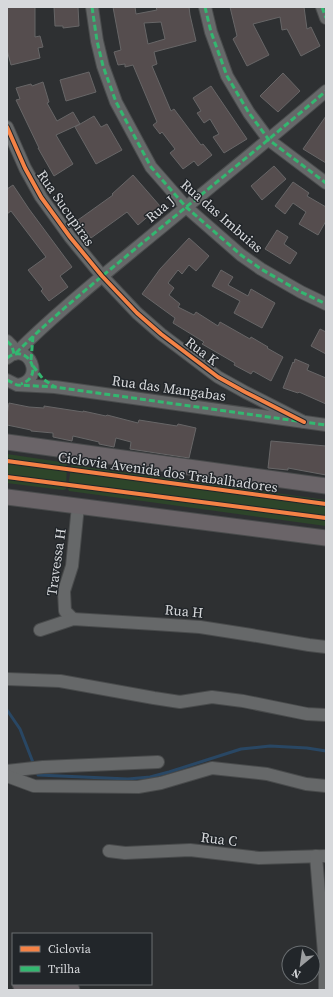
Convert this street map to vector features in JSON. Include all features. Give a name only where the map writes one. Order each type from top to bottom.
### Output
[{"type":"main road","points":[[7,442],[326,486]]},
{"type":"main road","points":[[7,497],[326,538]]},
{"type":"main road","points":[[29,985],[72,990]]},
{"type":"street","name":"Rua das Imbuias","points":[[92,7],[103,66],[116,102],[151,167],[170,191],[186,207],[241,255],[261,269],[301,292],[326,304]]},
{"type":"street","points":[[205,7],[211,32],[227,76],[249,113],[269,140],[326,182]]},
{"type":"street","points":[[322,7],[326,18]]},
{"type":"street","name":"Rua J","points":[[12,355],[102,276],[269,140],[326,91]]},
{"type":"street","name":"Rua Sucupiras","points":[[7,127],[25,168],[41,197],[70,237],[102,276]]},
{"type":"street","name":"Rua K","points":[[102,276],[137,313],[156,330],[218,377],[304,422]]},
{"type":"street","points":[[10,382],[23,384],[31,377],[33,336]]},
{"type":"street","points":[[7,341],[12,346],[12,355],[22,354],[32,363],[43,379],[55,387]]},
{"type":"street","name":"Rua das Mangabas","points":[[10,382],[55,387],[326,426]]},
{"type":"street","name":"Travessa H","points":[[73,619],[65,611],[64,591],[72,566],[78,506]]},
{"type":"street","name":"Rua H","points":[[40,630],[73,619],[200,627],[310,646],[326,647]]},
{"type":"street","points":[[7,679],[60,681],[180,702],[212,697],[243,701],[307,714],[326,715]]},
{"type":"street","points":[[7,772],[43,767],[158,762]]},
{"type":"street","points":[[7,776],[34,786],[138,787],[161,783],[212,768],[267,774],[306,784],[326,786]]},
{"type":"street","name":"Rua C","points":[[109,851],[125,853],[190,850],[259,858],[321,856]]},
{"type":"street","points":[[321,856],[325,990]]},
{"type":"green space","points":[[7,454],[67,463],[66,489],[63,490],[7,483]]},
{"type":"green space","points":[[71,465],[326,500],[326,526],[69,491]]},
{"type":"building","points":[[7,7],[35,7],[35,37],[40,36],[43,47],[38,48],[40,58],[11,65],[7,50]]},
{"type":"building","points":[[54,7],[78,7],[79,26],[63,28],[63,26],[55,26]]},
{"type":"building","points":[[113,7],[135,7],[136,14],[157,10],[156,7],[189,7],[196,41],[154,52],[157,64],[152,66],[171,111],[174,109],[201,145],[203,144],[212,155],[198,166],[194,161],[183,169],[170,153],[175,149],[162,132],[160,134],[153,125],[157,122],[133,65],[125,67],[125,64],[118,65],[114,52],[121,50]],"holes":[[[161,22],[165,39],[148,44],[144,23]]]},
{"type":"building","points":[[230,7],[304,7],[307,29],[311,27],[320,46],[301,56],[287,29],[282,30],[280,17],[253,24],[269,55],[247,66],[233,39],[237,36]]},
{"type":"building","points":[[89,72],[96,92],[66,101],[60,80]]},
{"type":"building","points":[[283,73],[300,91],[278,112],[260,96]]},
{"type":"building","points":[[43,82],[49,102],[47,103],[57,121],[73,112],[80,124],[56,135],[73,164],[54,176],[38,148],[16,100],[20,99],[16,88],[31,84],[32,86]]},
{"type":"building","points":[[211,86],[247,139],[224,153],[213,137],[219,134],[210,119],[204,123],[197,113],[201,111],[193,98]]},
{"type":"building","points":[[94,116],[101,127],[107,124],[122,150],[96,164],[75,127]]},
{"type":"building","points":[[326,116],[326,163],[303,149]]},
{"type":"building","points":[[274,166],[286,179],[262,200],[251,186]]},
{"type":"building","points":[[133,175],[160,206],[138,225],[127,212],[91,238],[78,220],[113,195],[112,194]]},
{"type":"building","points":[[293,182],[309,193],[307,196],[326,207],[326,221],[318,235],[299,224],[306,212],[293,203],[285,214],[275,206]]},
{"type":"building","points":[[13,185],[72,267],[60,276],[68,287],[49,301],[41,291],[43,289],[28,270],[46,257],[11,211],[7,214],[7,189]]},
{"type":"building","points":[[277,230],[288,237],[284,244],[297,253],[290,264],[265,249]]},
{"type":"building","points":[[189,238],[209,256],[196,271],[189,265],[182,274],[178,270],[168,283],[174,288],[169,295],[180,304],[178,307],[194,315],[196,312],[218,326],[220,322],[250,339],[251,337],[283,357],[271,381],[253,371],[251,374],[234,365],[235,363],[202,344],[204,342],[173,323],[175,318],[142,294],[160,269]]},
{"type":"building","points":[[221,270],[233,277],[228,285],[248,296],[251,289],[275,303],[262,328],[234,313],[240,301],[212,286]]},
{"type":"building","points":[[320,329],[326,332],[326,354],[311,346]]},
{"type":"building","points":[[295,359],[309,365],[307,370],[326,378],[326,404],[299,392],[298,393],[283,388]]},
{"type":"building","points":[[9,403],[29,407],[44,408],[44,406],[83,411],[107,415],[138,423],[139,420],[177,426],[178,424],[196,428],[189,458],[130,449],[131,442],[116,438],[114,447],[73,436],[72,441],[53,437],[53,433],[31,431],[7,425]]},
{"type":"building","points":[[271,441],[326,446],[326,475],[288,468],[288,470],[268,468]]},
{"type":"waterway","points":[[7,710],[20,729],[34,765]]},
{"type":"waterway","points":[[36,770],[38,775],[128,779],[150,777],[169,772],[241,749],[270,746],[307,748],[326,751]]},
{"type":"marked path","points":[[92,7],[97,41],[103,66],[116,102],[151,167],[186,207],[241,255],[261,269],[301,292],[326,304]]},
{"type":"marked path","points":[[205,7],[211,32],[227,76],[249,113],[269,140],[326,183]]},
{"type":"marked path","points":[[322,7],[326,18]]},
{"type":"marked path","points":[[16,353],[44,326],[89,287],[326,91]]},
{"type":"marked path","points":[[31,360],[33,336]]},
{"type":"marked path","points":[[7,341],[12,346],[14,354]]},
{"type":"marked path","points":[[7,358],[14,354],[21,354],[27,357],[31,362],[33,368],[32,374],[28,380],[21,384]]},
{"type":"marked path","points":[[33,366],[43,379],[55,387]]},
{"type":"marked path","points":[[7,380],[17,385],[55,387],[326,425]]},
{"type":"cycle path","points":[[7,127],[25,168],[41,197],[70,237],[102,276],[137,313],[161,334],[218,377],[304,422]]},
{"type":"cycle path","name":"Ciclovia Avenida dos Trabalhadores","points":[[7,461],[326,504]]},
{"type":"cycle path","points":[[7,477],[326,518]]}]
